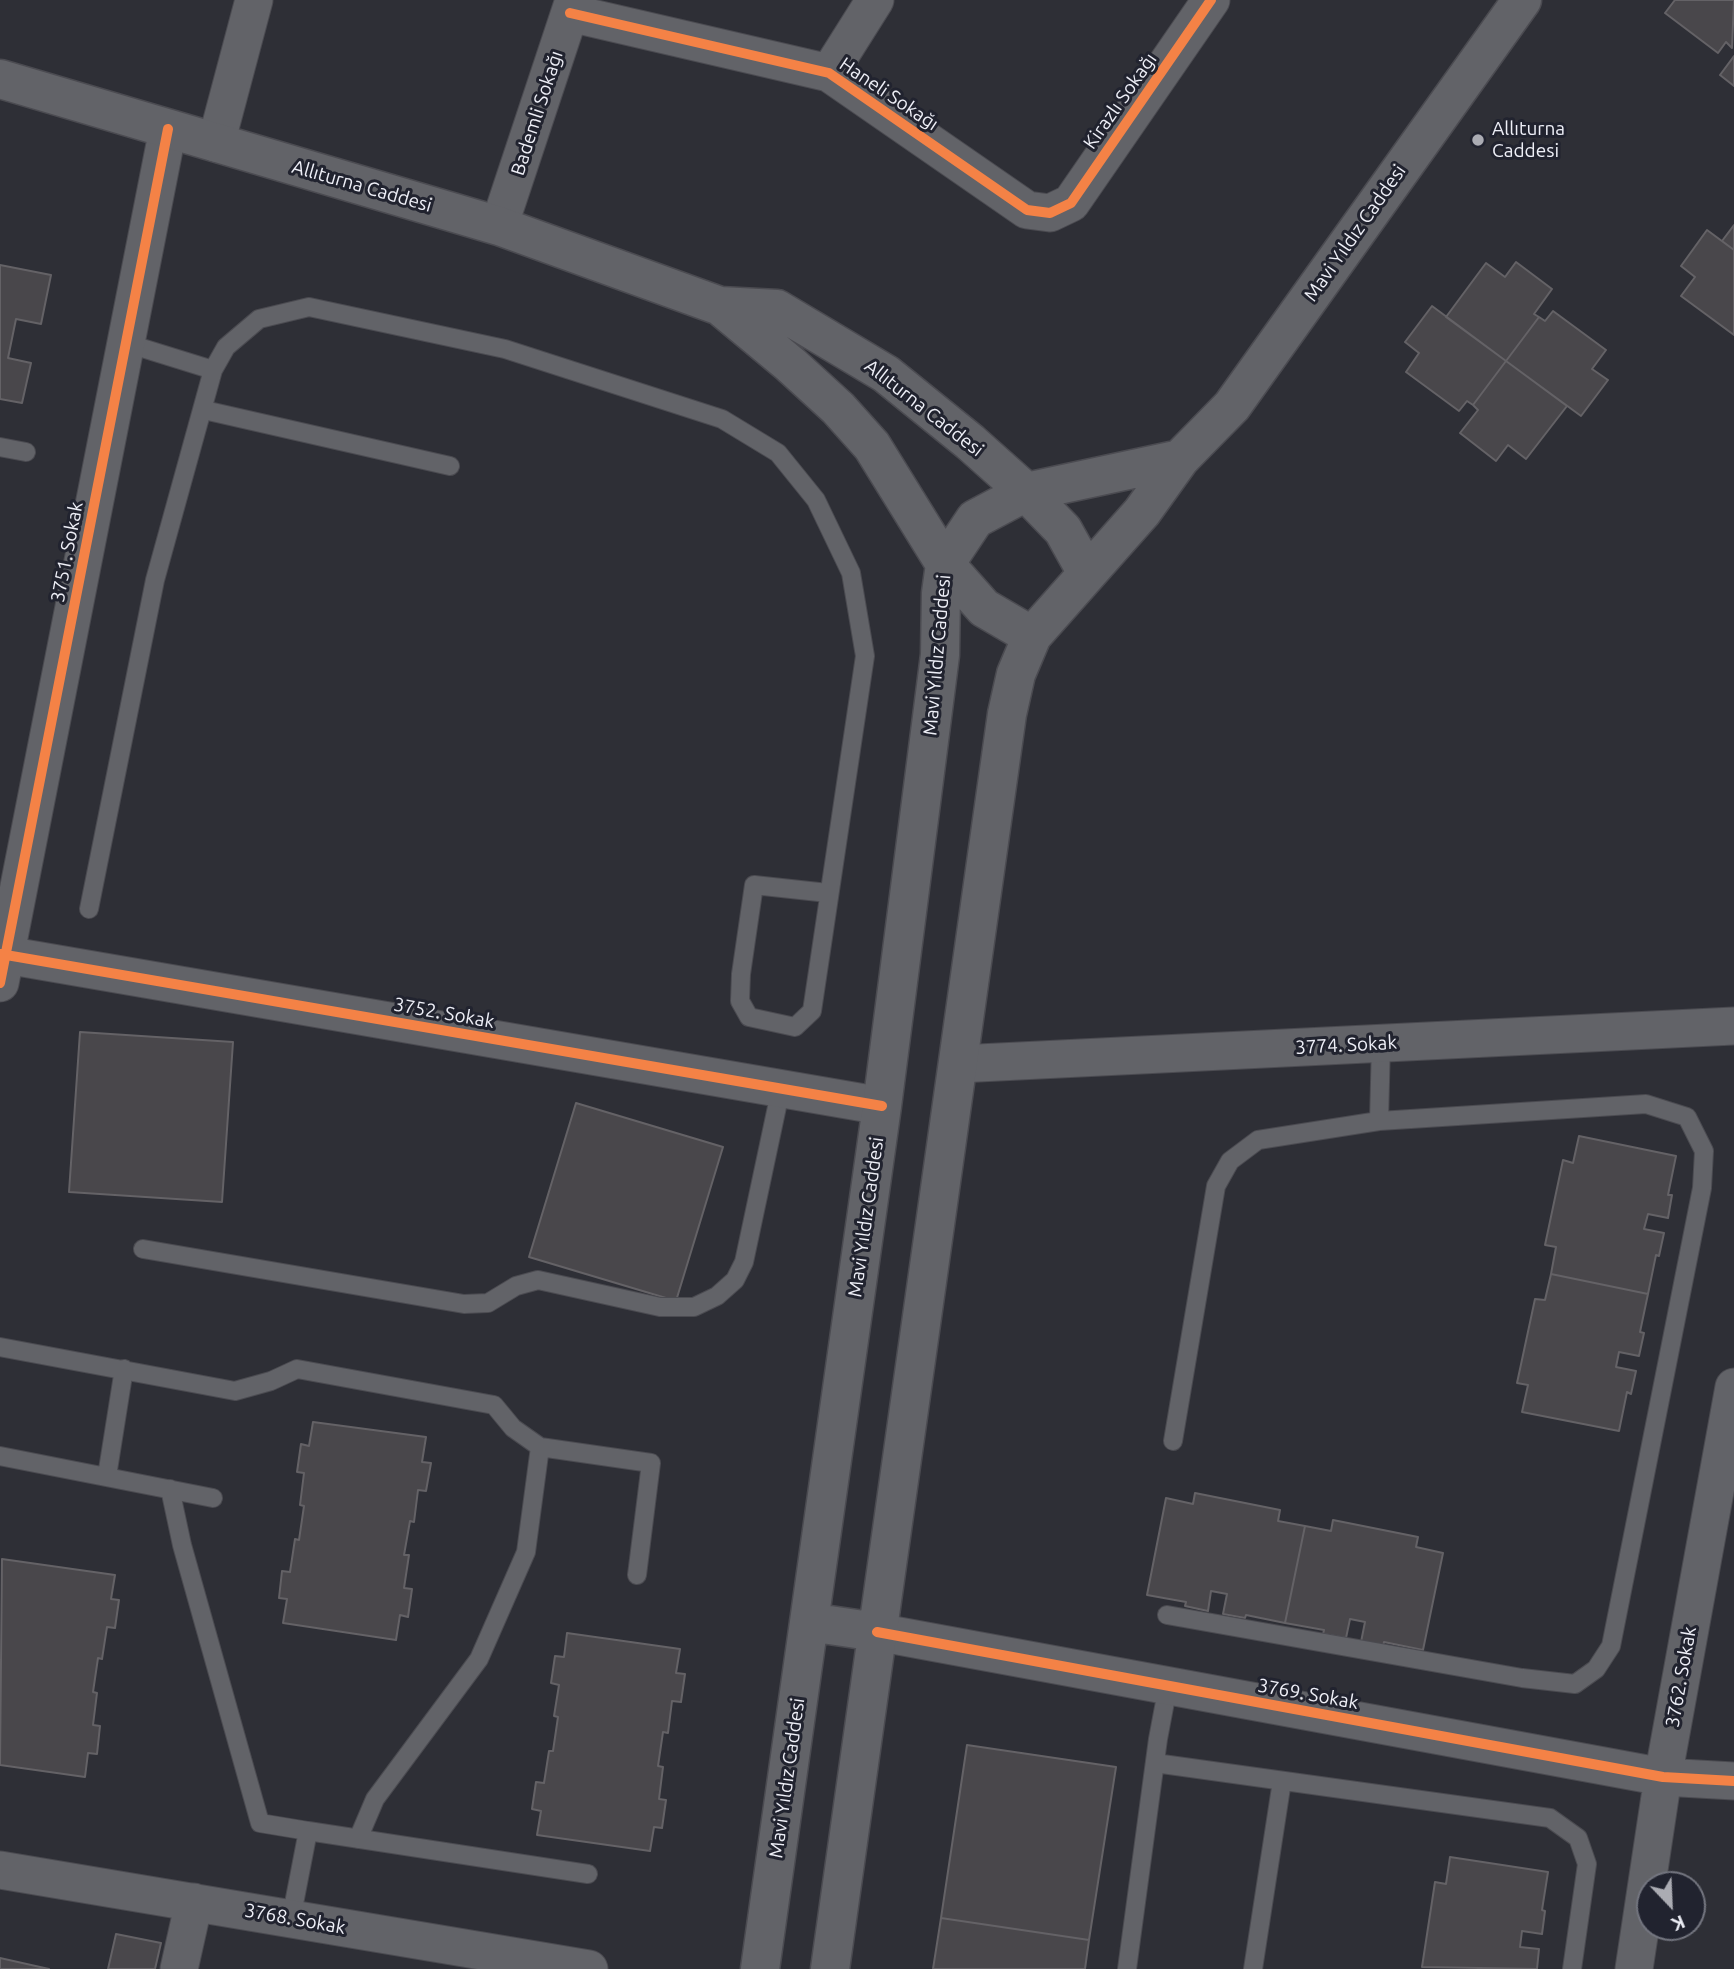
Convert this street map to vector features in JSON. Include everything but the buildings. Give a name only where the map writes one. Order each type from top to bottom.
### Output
[{"type":"main road","name":"Mavi Yıldız Caddesi","points":[[830,1969],[1007,713],[1016,674],[1032,636],[1142,512],[1180,459],[1232,406],[1522,0]]},
{"type":"main road","name":"Allıturna Caddesi","points":[[0,79],[499,226],[720,306],[777,309],[886,374],[970,442],[1026,492],[1063,530],[1087,573]]},
{"type":"main road","name":"Allıturna Caddesi","points":[[720,306],[838,408],[872,446],[945,564],[985,608],[1032,636]]},
{"type":"main road","name":"Mavi Yıldız Caddesi","points":[[760,1969],[882,1105],[940,655],[941,593],[945,564],[975,519],[1026,492],[1180,459]]},
{"type":"main road","points":[[809,1622],[877,1633]]},
{"type":"street","points":[[216,143],[254,0]]},
{"type":"street","points":[[829,73],[874,0]]},
{"type":"street","name":"Kirazlı Sokağı","points":[[1050,213],[1071,203],[1211,0]]},
{"type":"street","name":"Haneli Sokağı","points":[[572,6],[829,73],[1027,210],[1050,213]]},
{"type":"street","name":"Bademli Sokağı","points":[[499,226],[572,6]]},
{"type":"street","name":"3751. Sokak","points":[[2,964],[168,129]]},
{"type":"street","name":"3752. Sokak","points":[[2,964],[882,1105]]},
{"type":"street","name":"3774. Sokak","points":[[957,1064],[1734,1026]]},
{"type":"street","name":"3762. Sokak","points":[[1634,1969],[1662,1777],[1734,1387]]},
{"type":"street","name":"3769. Sokak","points":[[877,1633],[1662,1777],[1734,1781]]},
{"type":"street","name":"3768. Sokak","points":[[0,1870],[589,1969]]},
{"type":"street","points":[[180,1969],[194,1902]]},
{"type":"lane","points":[[89,909],[155,580],[213,370],[226,347],[259,319],[309,307],[505,349],[722,419],[779,453],[816,500],[851,573],[865,656],[812,1011],[795,1027],[749,1017],[740,1001],[754,885],[828,893]]},
{"type":"lane","points":[[125,343],[213,370]]},
{"type":"lane","points":[[204,410],[450,466]]},
{"type":"lane","points":[[0,447],[26,452]]},
{"type":"lane","points":[[1380,1121],[1381,1043]]},
{"type":"lane","points":[[143,1249],[464,1304],[488,1303],[516,1286],[538,1280],[660,1307],[694,1307],[717,1296],[735,1280],[744,1262],[781,1088]]},
{"type":"lane","points":[[1167,1615],[1509,1676],[1575,1684],[1596,1668],[1611,1646],[1702,1188],[1703,1151],[1687,1117],[1646,1104],[1380,1121],[1258,1140],[1230,1161],[1216,1186],[1173,1441]]},
{"type":"lane","points":[[0,1347],[235,1391],[271,1381],[297,1369],[494,1405],[513,1429],[540,1447],[651,1463],[637,1575]]},
{"type":"lane","points":[[107,1476],[124,1369]]},
{"type":"lane","points":[[358,1839],[376,1799],[479,1660],[526,1552],[540,1447]]},
{"type":"lane","points":[[0,1455],[213,1498]]},
{"type":"lane","points":[[170,1489],[182,1545],[260,1823],[587,1874]]},
{"type":"lane","points":[[1128,1969],[1168,1686]]},
{"type":"lane","points":[[1155,1763],[1550,1818],[1578,1838],[1587,1864],[1572,1969]]},
{"type":"lane","points":[[1253,1969],[1282,1781]]},
{"type":"lane","points":[[292,1919],[308,1831]]},
{"type":"cycle path","points":[[570,13],[829,73],[1027,210],[1050,213],[1071,203],[1211,0]]},
{"type":"cycle path","points":[[0,983],[168,129]]},
{"type":"cycle path","points":[[0,954],[882,1106]]},
{"type":"cycle path","points":[[877,1632],[1663,1777],[1734,1781]]},
{"type":"place","name":"Allıturna Caddesi","points":[[1478,140]]}]
